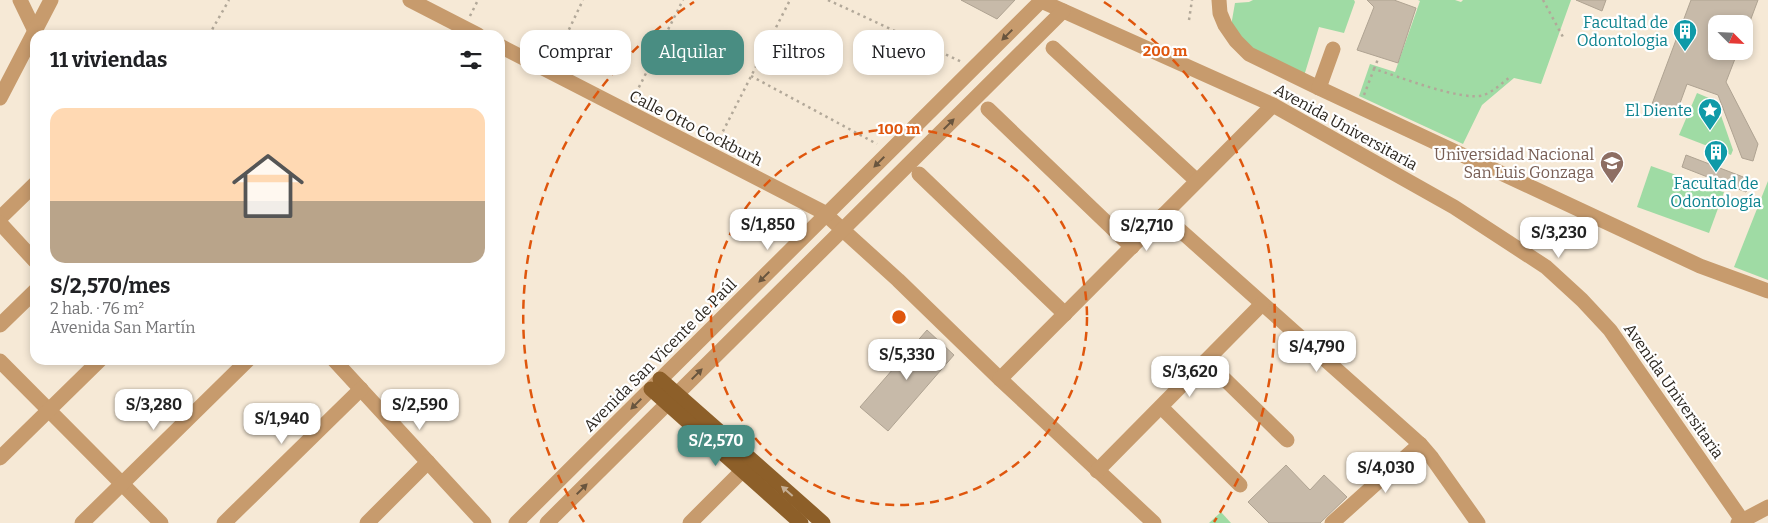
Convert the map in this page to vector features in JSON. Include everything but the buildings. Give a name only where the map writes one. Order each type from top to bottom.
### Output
[{"type":"main road","points":[[656,384],[747,466],[801,523]]},
{"type":"main road","points":[[747,466],[823,523]]},
{"type":"street","points":[[20,0],[35,30]]},
{"type":"street","points":[[37,30],[51,0]]},
{"type":"street","points":[[410,0],[467,30]]},
{"type":"street","points":[[1219,0],[1220,13],[1225,25],[1236,41],[1249,54],[1360,108],[1700,266],[1768,291]]},
{"type":"street","name":"Avenida San Vicente de Paúl","points":[[516,523],[1041,1]]},
{"type":"street","name":"Avenida Universitaria","points":[[1041,1],[1274,105],[1454,207],[1546,267],[1582,300],[1610,330],[1741,522]]},
{"type":"street","points":[[547,523],[1063,10]]},
{"type":"street","points":[[0,98],[30,44]]},
{"type":"street","points":[[1053,48],[1197,181]]},
{"type":"street","name":"Calle Otto Cockburh","points":[[505,49],[520,57]]},
{"type":"street","points":[[1319,88],[1333,49]]},
{"type":"street","name":"Calle Otto Cockburh","points":[[555,75],[823,212],[898,280],[1000,379],[1154,523]]},
{"type":"street","points":[[1000,379],[1274,105]]},
{"type":"street","points":[[988,109],[1132,247]]},
{"type":"street","points":[[919,174],[1065,314]]},
{"type":"street","points":[[0,218],[30,189]]},
{"type":"street","points":[[1163,215],[1420,444],[1478,523]]},
{"type":"street","points":[[0,223],[30,256]]},
{"type":"street","points":[[0,325],[30,295]]},
{"type":"street","points":[[1097,471],[1262,304]]},
{"type":"street","points":[[1206,361],[1287,440]]},
{"type":"street","points":[[0,362],[161,523]]},
{"type":"street","points":[[0,458],[95,365]]},
{"type":"street","points":[[82,523],[243,365]]},
{"type":"street","points":[[339,365],[484,523]]},
{"type":"street","points":[[224,523],[361,389]]},
{"type":"street","points":[[1161,407],[1240,484]]},
{"type":"street","points":[[1334,522],[1420,444]]},
{"type":"street","points":[[367,523],[428,462]]},
{"type":"street","points":[[690,523],[747,466]]},
{"type":"street","points":[[1741,522],[1768,507]]},
{"type":"path","points":[[212,30],[229,0]]},
{"type":"path","points":[[471,30],[478,0]]},
{"type":"path","points":[[569,30],[583,0]]},
{"type":"path","points":[[627,112],[683,0]]},
{"type":"path","points":[[711,155],[790,0]]},
{"type":"path","points":[[828,0],[974,68]]},
{"type":"path","points":[[1189,20],[1192,0]]},
{"type":"path","points":[[1543,0],[1563,37]]},
{"type":"path","points":[[1360,108],[1378,59]]},
{"type":"path","points":[[1374,69],[1448,92],[1475,96],[1484,95],[1510,77]]},
{"type":"path","points":[[751,76],[890,151]]},
{"type":"green space","points":[[1253,0],[1354,0],[1355,2],[1344,33],[1319,27],[1304,76],[1255,54],[1231,26],[1235,3]]},
{"type":"green space","points":[[1418,0],[1455,0],[1461,2],[1463,0],[1571,0],[1541,84],[1514,78],[1482,105],[1463,144],[1359,96],[1370,64],[1395,72],[1420,1]]},
{"type":"green space","points":[[1697,93],[1716,101],[1733,150],[1731,155],[1679,135]]},
{"type":"green space","points":[[1651,166],[1724,192],[1709,233],[1637,207]]},
{"type":"green space","points":[[1768,181],[1768,280],[1734,267]]},
{"type":"green space","points":[[1221,512],[1231,523],[1209,523]]},
{"type":"place","name":"Facultad de Odontologia","points":[[1685,52]]},
{"type":"place","name":"El Diente","points":[[1710,131]]},
{"type":"place","name":"Facultad de Odontología","points":[[1716,173]]},
{"type":"place","name":"Universidad Nacional San Luis Gonzaga","points":[[1612,184]]}]
